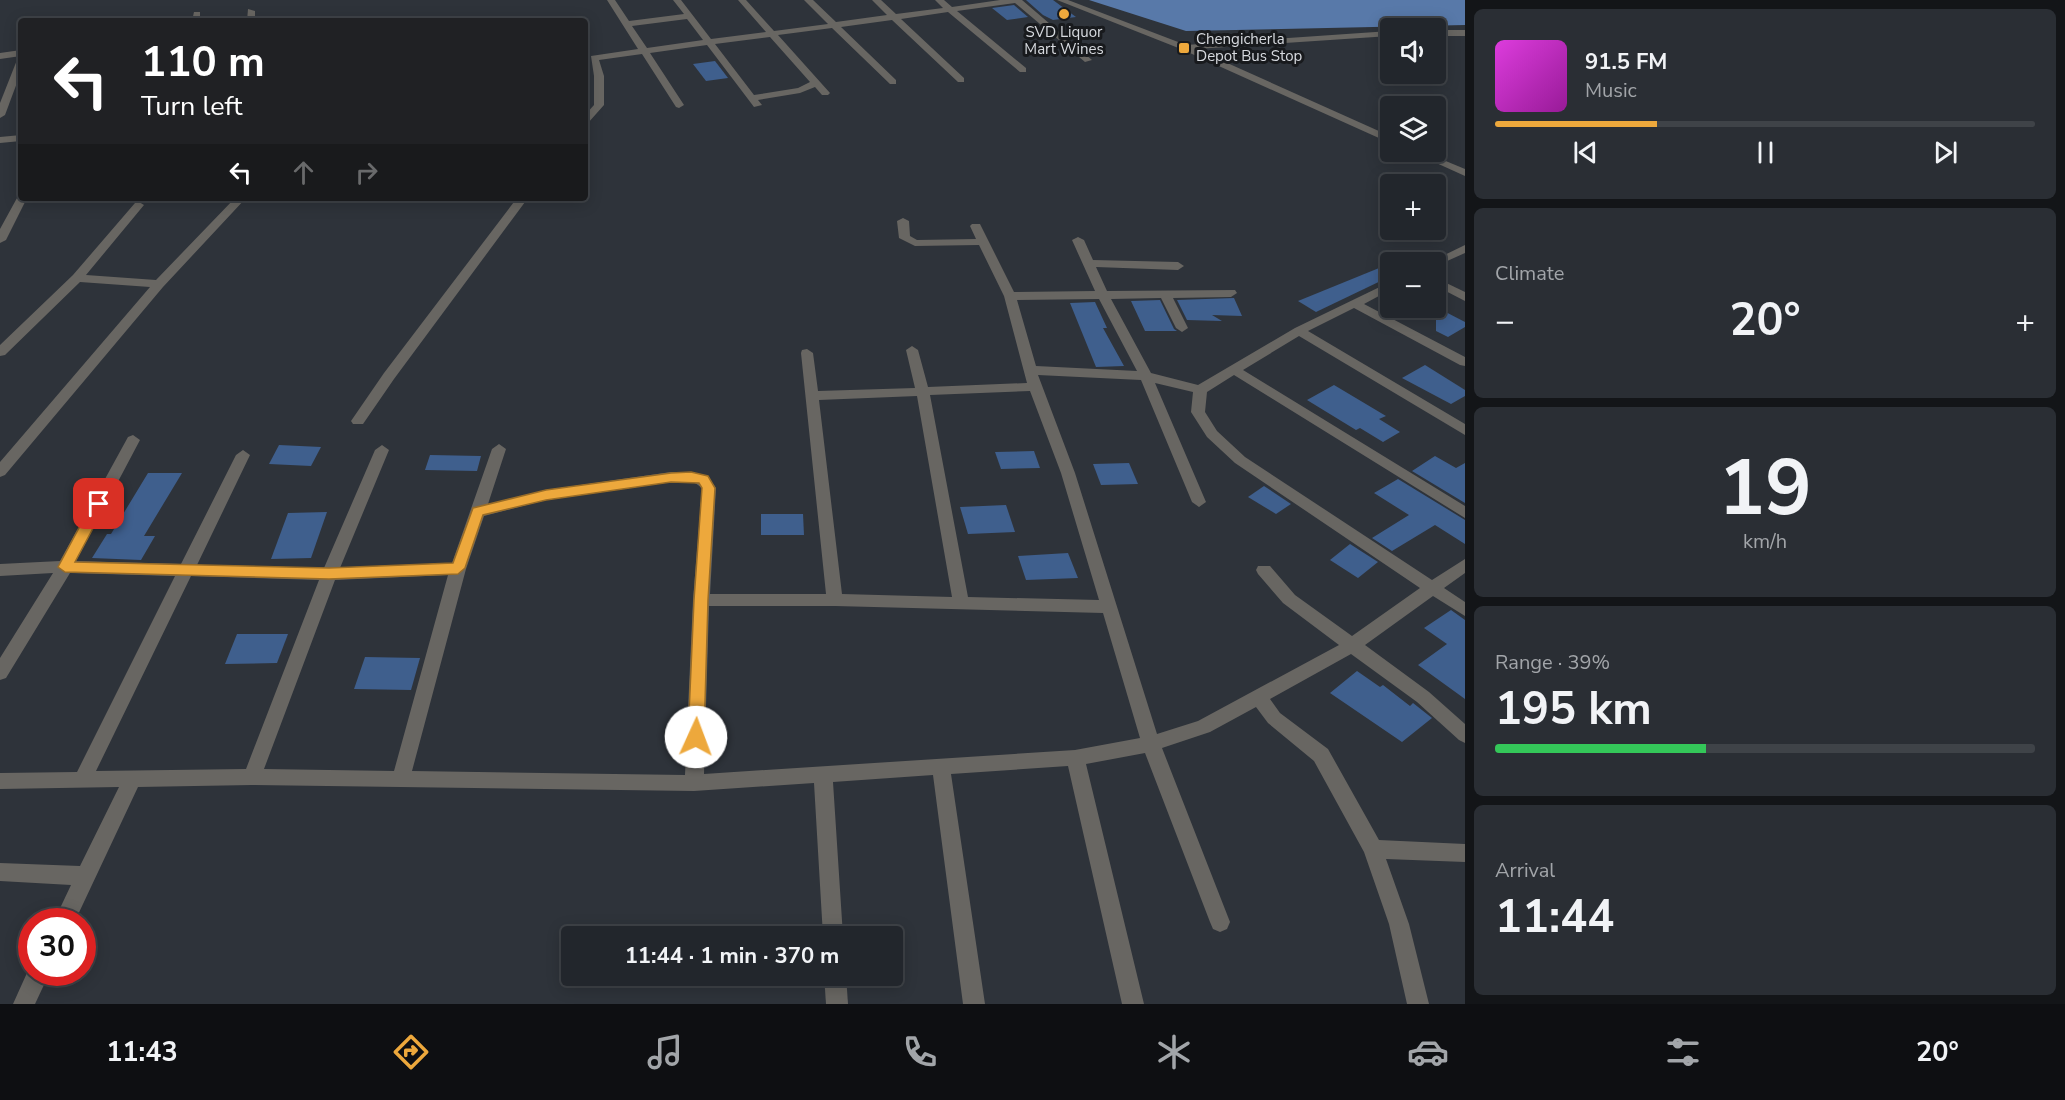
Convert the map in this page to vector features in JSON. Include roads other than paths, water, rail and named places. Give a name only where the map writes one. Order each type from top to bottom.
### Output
[{"type":"street","points":[[611,0],[679,105]]},
{"type":"street","points":[[677,0],[755,101],[800,90],[817,83]]},
{"type":"street","points":[[742,0],[825,93]]},
{"type":"street","points":[[808,0],[893,82]]},
{"type":"street","points":[[876,0],[961,80]]},
{"type":"street","points":[[939,0],[1023,70]]},
{"type":"street","points":[[588,118],[599,105],[599,76],[594,58],[1017,0],[1088,60]]},
{"type":"street","points":[[1061,0],[1184,47],[1380,135]]},
{"type":"street","points":[[251,11],[251,18]]},
{"type":"street","points":[[628,24],[690,16]]},
{"type":"street","points":[[1446,33],[1465,33]]},
{"type":"street","points":[[1184,47],[1380,34]]},
{"type":"street","points":[[0,56],[18,53]]},
{"type":"street","points":[[0,115],[18,68]]},
{"type":"street","points":[[0,140],[18,138]]},
{"type":"street","points":[[1441,162],[1465,172]]},
{"type":"street","points":[[0,240],[20,201]]},
{"type":"street","points":[[0,472],[159,284],[238,201]]},
{"type":"street","points":[[358,421],[520,201]]},
{"type":"street","points":[[0,352],[77,278],[139,205]]},
{"type":"street","points":[[903,221],[905,238],[915,243],[983,242]]},
{"type":"street","points":[[976,226],[1010,296],[1029,370],[1068,473],[1151,744],[1220,922]]},
{"type":"street","points":[[1078,240],[1146,376],[1199,502]]},
{"type":"street","points":[[1446,258],[1465,248]]},
{"type":"street","points":[[1089,263],[1178,266]]},
{"type":"street","points":[[77,278],[159,284]]},
{"type":"street","points":[[1446,287],[1465,297]]},
{"type":"street","points":[[1029,370],[1146,376],[1200,390],[1299,331],[1380,291]]},
{"type":"street","points":[[1010,296],[1231,293]]},
{"type":"street","points":[[1165,294],[1182,328]]},
{"type":"street","points":[[1355,304],[1465,362]]},
{"type":"street","points":[[1299,331],[1465,430]]},
{"type":"street","points":[[912,350],[923,392],[961,604]]},
{"type":"street","points":[[807,353],[835,600]]},
{"type":"street","points":[[1233,369],[1465,513]]},
{"type":"street","points":[[811,396],[1035,387]]},
{"type":"street","points":[[1200,390],[1198,412],[1212,434],[1240,460],[1465,610]]},
{"type":"street","points":[[0,673],[65,567],[133,441]]},
{"type":"street","points":[[401,778],[458,568],[499,449]]},
{"type":"street","points":[[252,777],[329,573],[382,450]]},
{"type":"street","points":[[82,780],[243,455]]},
{"type":"street","points":[[478,512],[546,495],[614,485],[671,477],[691,477],[703,480],[709,488],[701,600],[694,783]]},
{"type":"street","points":[[0,782],[252,777],[694,783],[1075,758],[1151,744],[1204,727],[1351,646],[1465,565]]},
{"type":"street","points":[[0,570],[65,567],[329,573],[458,568]]},
{"type":"street","points":[[1264,570],[1289,600],[1423,697],[1465,735]]},
{"type":"street","points":[[701,600],[835,600],[1109,607]]},
{"type":"street","points":[[1259,697],[1274,718],[1321,755],[1373,849],[1400,924],[1418,1004]]},
{"type":"street","points":[[1075,758],[1133,1004]]},
{"type":"street","points":[[941,766],[974,1004]]},
{"type":"street","points":[[823,774],[832,926]]},
{"type":"street","points":[[70,908],[132,780]]},
{"type":"street","points":[[1373,849],[1465,853]]},
{"type":"street","points":[[0,872],[85,876]]},
{"type":"street","points":[[24,1004],[32,986]]},
{"type":"street","points":[[836,986],[837,1003]]},
{"type":"water","points":[[1089,0],[1465,0],[1465,25],[1446,25],[1446,18],[1380,18],[1380,27],[1186,31]]},
{"type":"place","name":"SVD Liquor Mart Wines","points":[[1064,14]]},
{"type":"place","name":"Chengicherla Depot Bus Stop","points":[[1184,48]]}]
